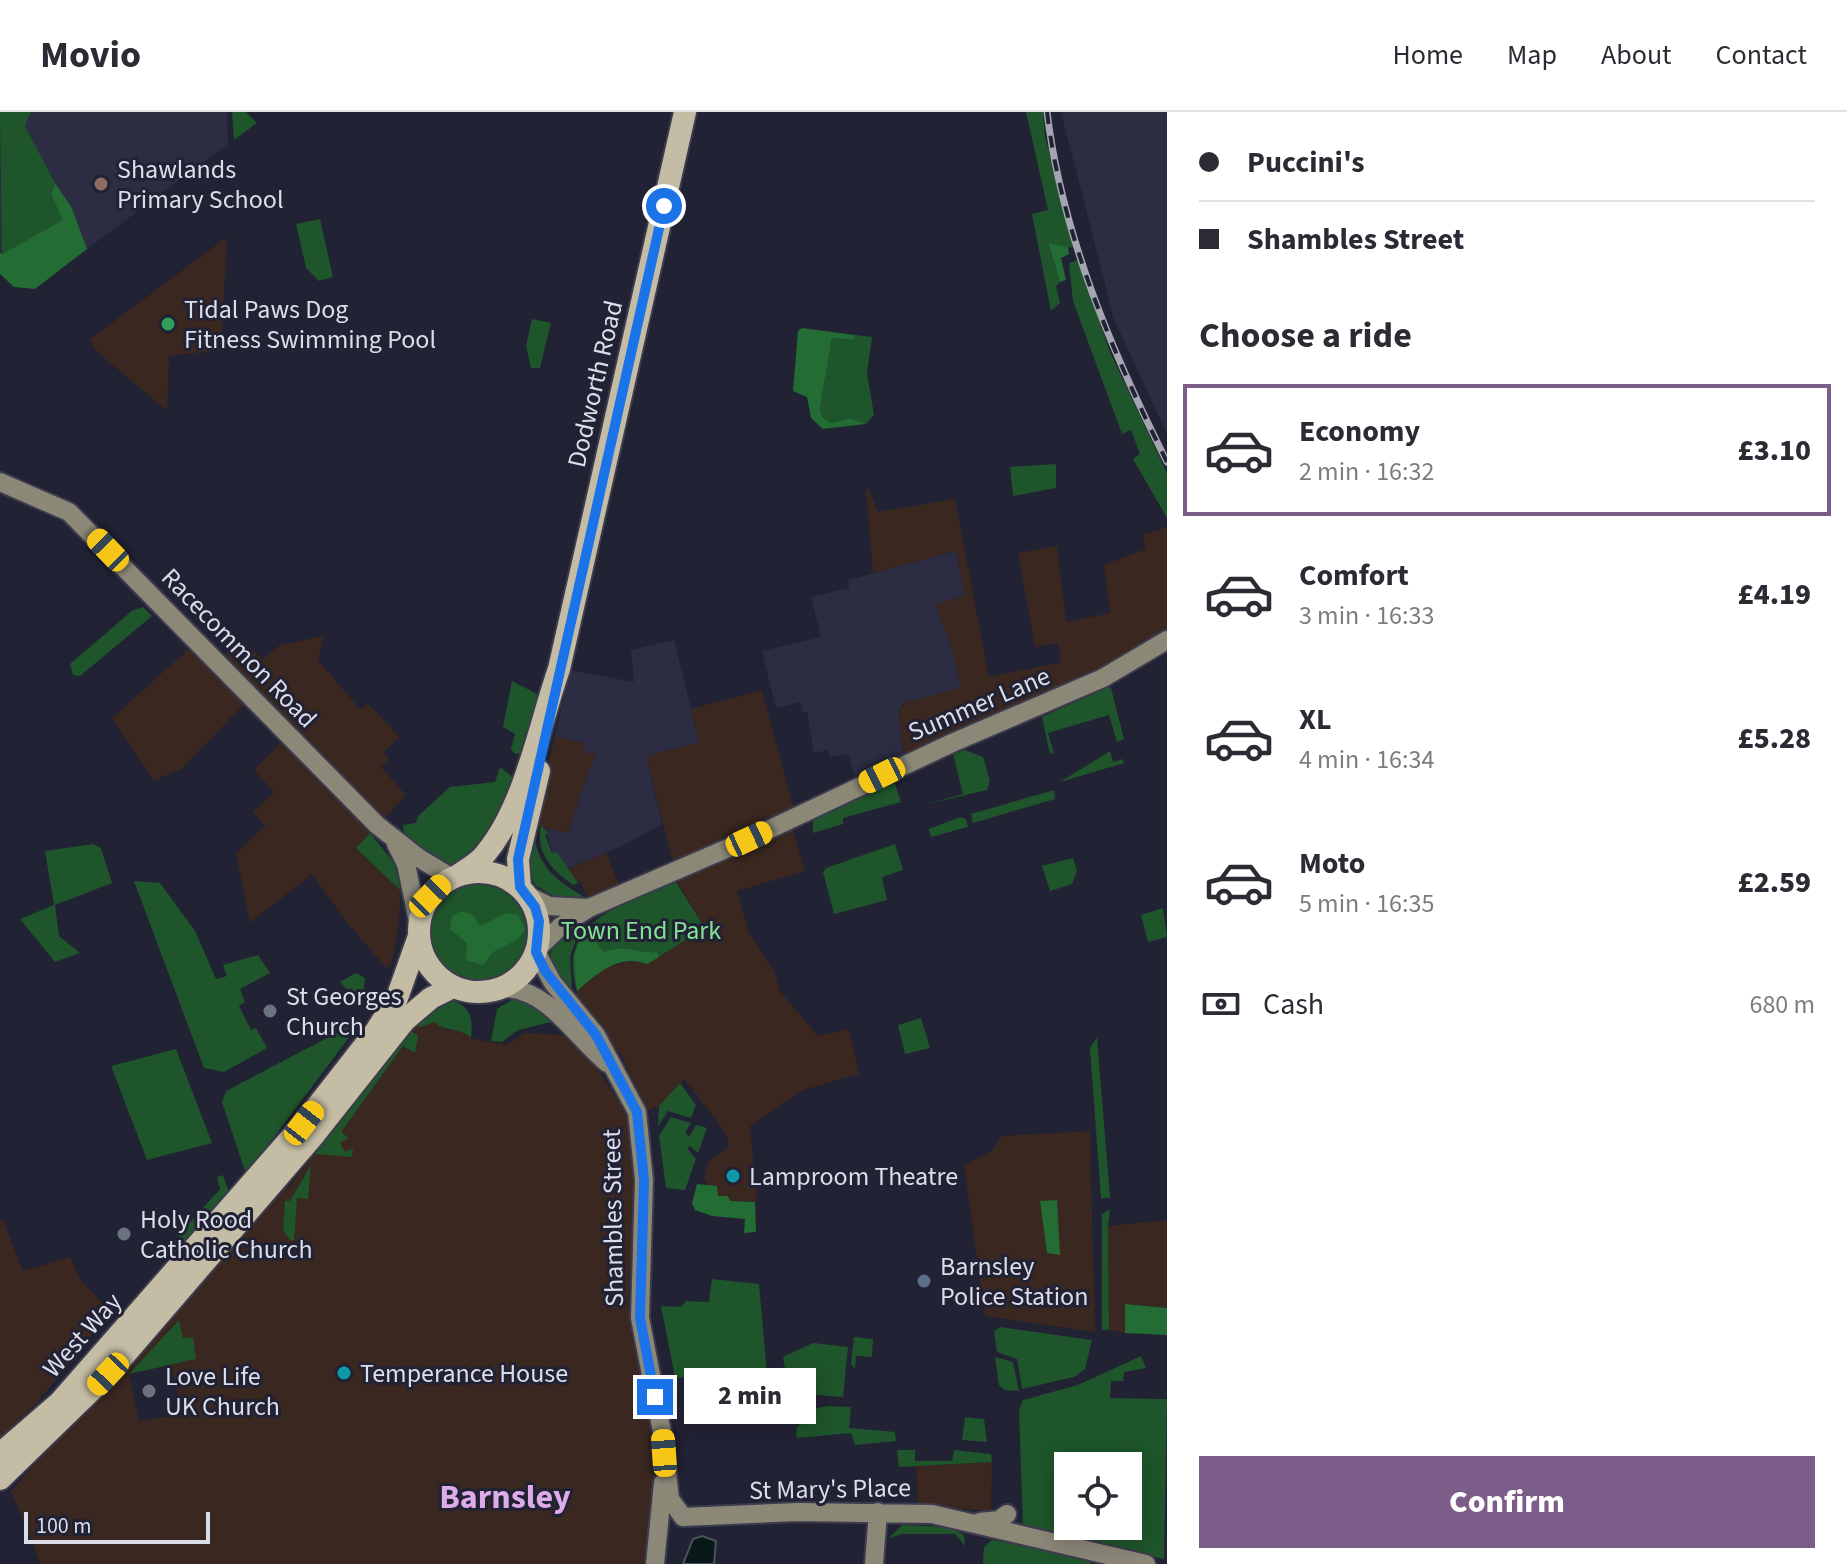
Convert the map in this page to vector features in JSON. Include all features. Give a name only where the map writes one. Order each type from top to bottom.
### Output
[{"type":"highway","name":"Dodworth Road","points":[[454,877],[485,856],[501,831],[532,754],[559,669],[685,112]]},
{"type":"highway","name":"Dodworth Road","points":[[523,891],[518,859],[557,695],[559,669]]},
{"type":"highway","points":[[482,872],[496,874],[523,891],[539,921],[537,951],[518,979],[504,988],[473,993],[453,987],[429,966],[419,931],[430,896],[454,877],[482,872]]},
{"type":"highway","name":"West Way","points":[[0,1454],[79,1382],[304,1123],[376,1031],[397,998],[419,931]]},
{"type":"highway","name":"West Way","points":[[0,1479],[108,1374],[314,1135],[405,1020],[431,998],[453,987]]},
{"type":"street","name":"Racecommon Road","points":[[0,482],[69,512],[393,839],[454,877]]},
{"type":"street","name":"Summer Lane","points":[[537,951],[561,926],[589,908],[1103,678],[1167,640]]},
{"type":"street","name":"Racecommon Road","points":[[393,839],[406,864],[419,931]]},
{"type":"street","name":"Summer Lane","points":[[523,891],[549,906],[589,908]]},
{"type":"street","name":"Shambles Street","points":[[537,951],[553,983],[596,1035],[633,1102],[641,1132],[644,1180],[640,1318],[663,1437],[670,1499],[683,1517],[666,1532],[656,1560]]},
{"type":"street","name":"Shambles Street","points":[[504,988],[518,989],[540,998],[612,1067]]},
{"type":"street","name":"Shambles Street","points":[[656,1560],[665,1469]]},
{"type":"street","name":"St Mary's Place","points":[[683,1517],[878,1512],[932,1514],[977,1522],[1146,1564]]},
{"type":"street","points":[[874,1564],[878,1512]]},
{"type":"street","points":[[977,1522],[999,1520],[1007,1514]]},
{"type":"shaded area","name":"Shawlands Primary School","points":[[0,112],[227,112],[228,144],[87,249],[72,208],[0,252]]},
{"type":"shaded area","points":[[1061,112],[1167,112],[1167,434],[1114,319]]},
{"type":"shaded area","points":[[227,237],[221,350],[169,356],[167,411],[95,350],[89,340]]},
{"type":"shaded area","points":[[869,489],[878,512],[955,499],[989,677],[1061,662],[1058,643],[1035,647],[1018,553],[1057,546],[1066,622],[1110,613],[1104,565],[1146,549],[1143,535],[1167,527],[1167,633],[1108,670],[904,758],[898,712],[949,644],[935,604],[965,596],[956,551],[873,573],[866,490]]},
{"type":"shaded area","points":[[956,551],[965,596],[935,604],[952,648],[961,688],[903,703],[898,712],[904,758],[855,780],[849,757],[845,754],[830,757],[828,750],[814,753],[807,712],[803,712],[801,702],[776,708],[762,651],[821,637],[811,597],[849,588],[848,580]]},
{"type":"shaded area","points":[[323,636],[318,660],[360,709],[368,704],[400,737],[384,752],[389,759],[381,767],[406,795],[356,848],[401,891],[392,963],[386,968],[345,920],[312,874],[250,923],[236,853],[265,826],[253,812],[274,792],[254,770],[281,742],[243,705],[183,768],[154,781],[112,718],[192,646],[213,667],[240,640],[263,659],[280,645]]},
{"type":"shaded area","points":[[674,640],[699,742],[646,756],[662,824],[624,845],[566,869],[553,854],[545,828],[568,833],[588,772],[597,755],[584,752],[585,743],[555,736],[570,670],[634,682],[631,650]]},
{"type":"shaded area","points":[[762,690],[794,810],[673,863],[646,756],[699,742],[691,709]]},
{"type":"shaded area","points":[[555,736],[586,744],[597,755],[588,772],[568,833],[535,825]]},
{"type":"shaded area","points":[[792,828],[805,871],[737,891],[749,933],[774,971],[780,991],[818,1036],[849,1029],[859,1074],[803,1090],[750,1126],[757,1201],[730,1201],[715,1197],[704,1178],[708,1162],[728,1147],[728,1138],[717,1121],[684,1079],[659,1106],[647,1111],[622,1056],[575,999],[577,991],[602,968],[632,961],[647,964],[705,928],[676,879]]},
{"type":"shaded area","points":[[606,853],[619,884],[587,897],[569,868]]},
{"type":"shaded area","points":[[414,1022],[434,1022],[447,1030],[464,1031],[470,1038],[506,1045],[525,1033],[563,1035],[573,1039],[595,1065],[629,1117],[636,1167],[628,1306],[654,1451],[655,1485],[646,1564],[41,1564],[11,1491],[278,1192],[290,1186]],"holes":[[[171,1365],[182,1414],[139,1421],[129,1374]]]},
{"type":"shaded area","points":[[1090,1131],[1095,1332],[985,1316],[964,1165],[992,1151],[1002,1136]]},
{"type":"shaded area","points":[[3,1220],[23,1271],[70,1257],[80,1279],[108,1309],[106,1318],[40,1399],[0,1439],[0,1221]]},
{"type":"shaded area","points":[[1167,1220],[1167,1308],[1126,1304],[1125,1333],[1109,1330],[1108,1226]]},
{"type":"shaded area","points":[[992,1462],[991,1511],[918,1505],[916,1466]]},
{"type":"shaded area","points":[[702,1536],[716,1541],[714,1564],[683,1564],[693,1539]]},
{"type":"green space","points":[[0,112],[31,112],[25,126],[55,183],[51,194],[64,220],[2,254]]},
{"type":"green space","points":[[232,112],[246,112],[257,123],[234,140]]},
{"type":"green space","points":[[1026,112],[1043,112],[1045,136],[1075,248],[1048,244],[1060,282],[1056,286],[1060,303],[1051,311],[1032,214],[1048,210]]},
{"type":"green space","points":[[55,183],[72,208],[87,249],[35,289],[14,287],[0,274],[0,252],[2,254],[63,220],[51,194]]},
{"type":"green space","points":[[320,219],[333,277],[319,281],[306,268],[296,224]]},
{"type":"green space","points":[[1048,243],[1068,247],[1069,254],[1061,258],[1066,280],[1060,282]]},
{"type":"green space","points":[[1078,260],[1110,352],[1167,473],[1167,518],[1133,459],[1140,454],[1131,430],[1122,434],[1073,301],[1069,263]]},
{"type":"green space","points":[[532,319],[551,323],[540,368],[531,368],[526,346]]},
{"type":"green space","points":[[802,328],[855,335],[854,340],[832,338],[820,408],[822,417],[832,423],[850,418],[866,424],[823,429],[811,418],[807,397],[793,391],[798,331]]},
{"type":"green space","points":[[855,335],[872,337],[867,373],[874,415],[866,424],[850,418],[832,423],[822,417],[820,408],[832,338],[854,340]]},
{"type":"green space","points":[[1056,464],[1056,488],[1013,496],[1010,467]]},
{"type":"green space","points":[[143,607],[152,616],[80,676],[73,675],[70,664],[133,610]]},
{"type":"green space","points":[[512,681],[541,696],[522,753],[515,754],[511,749],[515,734],[503,727]]},
{"type":"green space","points":[[1111,688],[1124,739],[1117,742],[1109,715],[1048,733],[1054,753],[1050,754],[1042,717]]},
{"type":"green space","points":[[965,750],[983,757],[990,781],[987,790],[923,805],[963,794],[953,754]]},
{"type":"green space","points":[[1110,751],[1113,762],[1123,759],[1124,763],[1060,782]]},
{"type":"green space","points":[[500,767],[514,778],[492,839],[453,866],[429,856],[408,840],[403,825],[416,823],[418,816],[450,787],[495,782]]},
{"type":"green space","points":[[891,783],[895,784],[901,802],[843,818],[843,824],[813,833],[813,820]]},
{"type":"green space","points":[[1054,790],[1055,799],[973,823],[971,814]]},
{"type":"green space","points":[[960,817],[966,819],[968,827],[931,837],[929,829]]},
{"type":"green space","points":[[541,825],[548,833],[545,835],[552,853],[557,852],[578,883],[573,885],[547,860],[541,844]]},
{"type":"green space","points":[[370,833],[394,863],[401,891],[356,848]]},
{"type":"green space","points":[[534,836],[546,866],[567,886],[586,898],[559,899],[535,885],[527,863]]},
{"type":"green space","points":[[93,844],[101,848],[112,883],[55,905],[59,936],[80,953],[55,962],[20,919],[54,905],[45,851]]},
{"type":"green space","points":[[895,844],[903,870],[882,877],[887,900],[834,914],[823,872],[826,868]]},
{"type":"green space","points":[[1073,858],[1077,871],[1072,884],[1050,891],[1042,866]]},
{"type":"green space","points":[[134,881],[160,883],[195,931],[216,979],[227,976],[223,965],[258,955],[270,973],[240,989],[245,1002],[239,1006],[251,1030],[256,1028],[267,1048],[224,1072],[204,1068]]},
{"type":"green space","points":[[479,882],[499,886],[516,897],[527,914],[531,934],[527,954],[516,971],[499,982],[479,986],[459,982],[442,971],[431,954],[427,934],[431,914],[442,897],[459,886]]},
{"type":"green space","name":"Town End Park","points":[[676,882],[705,928],[647,964],[627,961],[609,967],[577,991],[573,967],[576,947],[585,931],[617,907]]},
{"type":"green space","points":[[1163,908],[1167,937],[1148,942],[1141,915]]},
{"type":"green space","points":[[461,911],[473,915],[480,926],[507,913],[518,915],[525,929],[518,939],[493,952],[483,965],[466,960],[467,943],[450,929],[452,916]]},
{"type":"green space","points":[[583,922],[570,956],[572,992],[553,971],[551,953],[562,937]]},
{"type":"green space","points":[[582,934],[591,935],[604,952],[625,949],[657,952],[659,957],[647,964],[637,961],[618,963],[600,972],[577,991],[574,956]]},
{"type":"green space","points":[[356,973],[365,978],[363,995],[357,1000],[340,982]]},
{"type":"green space","points":[[515,998],[526,999],[555,1021],[518,1030],[502,1042],[491,1041],[497,1009]]},
{"type":"green space","points":[[451,1000],[467,1010],[472,1025],[471,1038],[434,1022],[420,1027],[414,1022],[429,1009]]},
{"type":"green space","points":[[921,1018],[930,1048],[905,1054],[898,1025]]},
{"type":"green space","points":[[363,1019],[246,1174],[222,1102],[226,1091]]},
{"type":"green space","points":[[410,1030],[418,1036],[415,1053],[403,1046],[341,1132],[349,1138],[340,1143],[345,1152],[353,1148],[352,1157],[315,1154],[401,1037]]},
{"type":"green space","points":[[1097,1037],[1110,1198],[1101,1198],[1090,1048]]},
{"type":"green space","points":[[176,1049],[212,1143],[147,1160],[111,1066]]},
{"type":"green space","points":[[680,1083],[696,1105],[691,1118],[668,1111],[658,1126],[659,1106]]},
{"type":"green space","points":[[671,1117],[691,1123],[685,1133],[689,1137],[696,1125],[707,1128],[698,1153],[690,1146],[687,1148],[696,1159],[685,1190],[666,1188],[659,1136]]},
{"type":"green space","points":[[311,1165],[308,1199],[297,1198],[294,1240],[290,1240],[283,1230],[285,1201],[290,1201]]},
{"type":"green space","points":[[223,1175],[230,1195],[177,1255],[172,1243],[220,1189],[217,1177]]},
{"type":"green space","points":[[697,1184],[717,1186],[718,1196],[727,1196],[731,1201],[755,1202],[756,1232],[744,1233],[745,1219],[712,1216],[695,1210],[692,1203]]},
{"type":"green space","points":[[1057,1200],[1060,1255],[1047,1253],[1040,1201]]},
{"type":"green space","points":[[1110,1209],[1109,1330],[1102,1330],[1102,1214]]},
{"type":"green space","points":[[712,1279],[759,1284],[770,1407],[767,1408],[763,1384],[675,1377],[661,1306],[681,1307],[686,1301],[709,1302]]},
{"type":"green space","points":[[1125,1304],[1167,1308],[1167,1335],[1125,1333]]},
{"type":"green space","points":[[179,1320],[183,1338],[193,1337],[196,1359],[129,1374]]},
{"type":"green space","points":[[1000,1327],[1092,1340],[1085,1369],[1074,1377],[1022,1389],[1017,1359],[997,1352],[994,1331]]},
{"type":"green space","points":[[854,1337],[873,1339],[872,1357],[856,1356],[855,1369],[851,1364]]},
{"type":"green space","points":[[813,1343],[848,1347],[843,1397],[789,1393],[783,1357]]},
{"type":"green space","points":[[1141,1356],[1146,1368],[1124,1372],[1123,1381],[1111,1381],[1110,1398],[1167,1399],[1164,1559],[1080,1540],[1142,1540],[1142,1452],[1054,1452],[1054,1534],[1023,1527],[1019,1411],[1023,1400],[1078,1385]]},
{"type":"green space","points":[[995,1357],[1013,1362],[1019,1391],[1005,1390],[999,1385]]},
{"type":"green space","points":[[851,1407],[849,1428],[895,1432],[896,1441],[855,1445],[851,1433],[796,1438],[797,1427],[817,1408]]},
{"type":"green space","points":[[965,1417],[984,1419],[987,1442],[962,1440]]},
{"type":"green space","points":[[897,1450],[915,1450],[915,1461],[952,1461],[954,1450],[991,1454],[992,1462],[899,1467]]},
{"type":"green space","points":[[902,1525],[950,1527],[964,1535],[965,1546],[955,1534],[901,1534],[888,1539]]},
{"type":"green space","points":[[992,1540],[1083,1557],[1092,1564],[983,1564],[984,1547]]},
{"type":"railway","points":[[1047,112],[1064,203],[1092,292],[1127,378],[1167,462]]},
{"type":"place","name":"Shawlands Primary School","points":[[101,184]]},
{"type":"place","name":"Tidal Paws Dog Fitness Swimming Pool","points":[[168,324]]},
{"type":"place","name":"St Georges Church","points":[[270,1011]]},
{"type":"place","name":"Lamproom Theatre","points":[[733,1176]]},
{"type":"place","name":"Holy Rood Catholic Church","points":[[124,1234]]},
{"type":"place","name":"Barnsley Police Station","points":[[924,1281]]},
{"type":"place","name":"Temperance House","points":[[344,1373]]},
{"type":"place","name":"Love Life UK Church","points":[[149,1391]]},
{"type":"district","name":"Barnsley","points":[[505,1497]]},
{"type":"route","points":[[655,1397],[640,1318],[644,1156],[637,1112],[596,1035],[553,983],[536,952],[539,921],[535,907],[520,887],[518,859],[664,206]]}]
